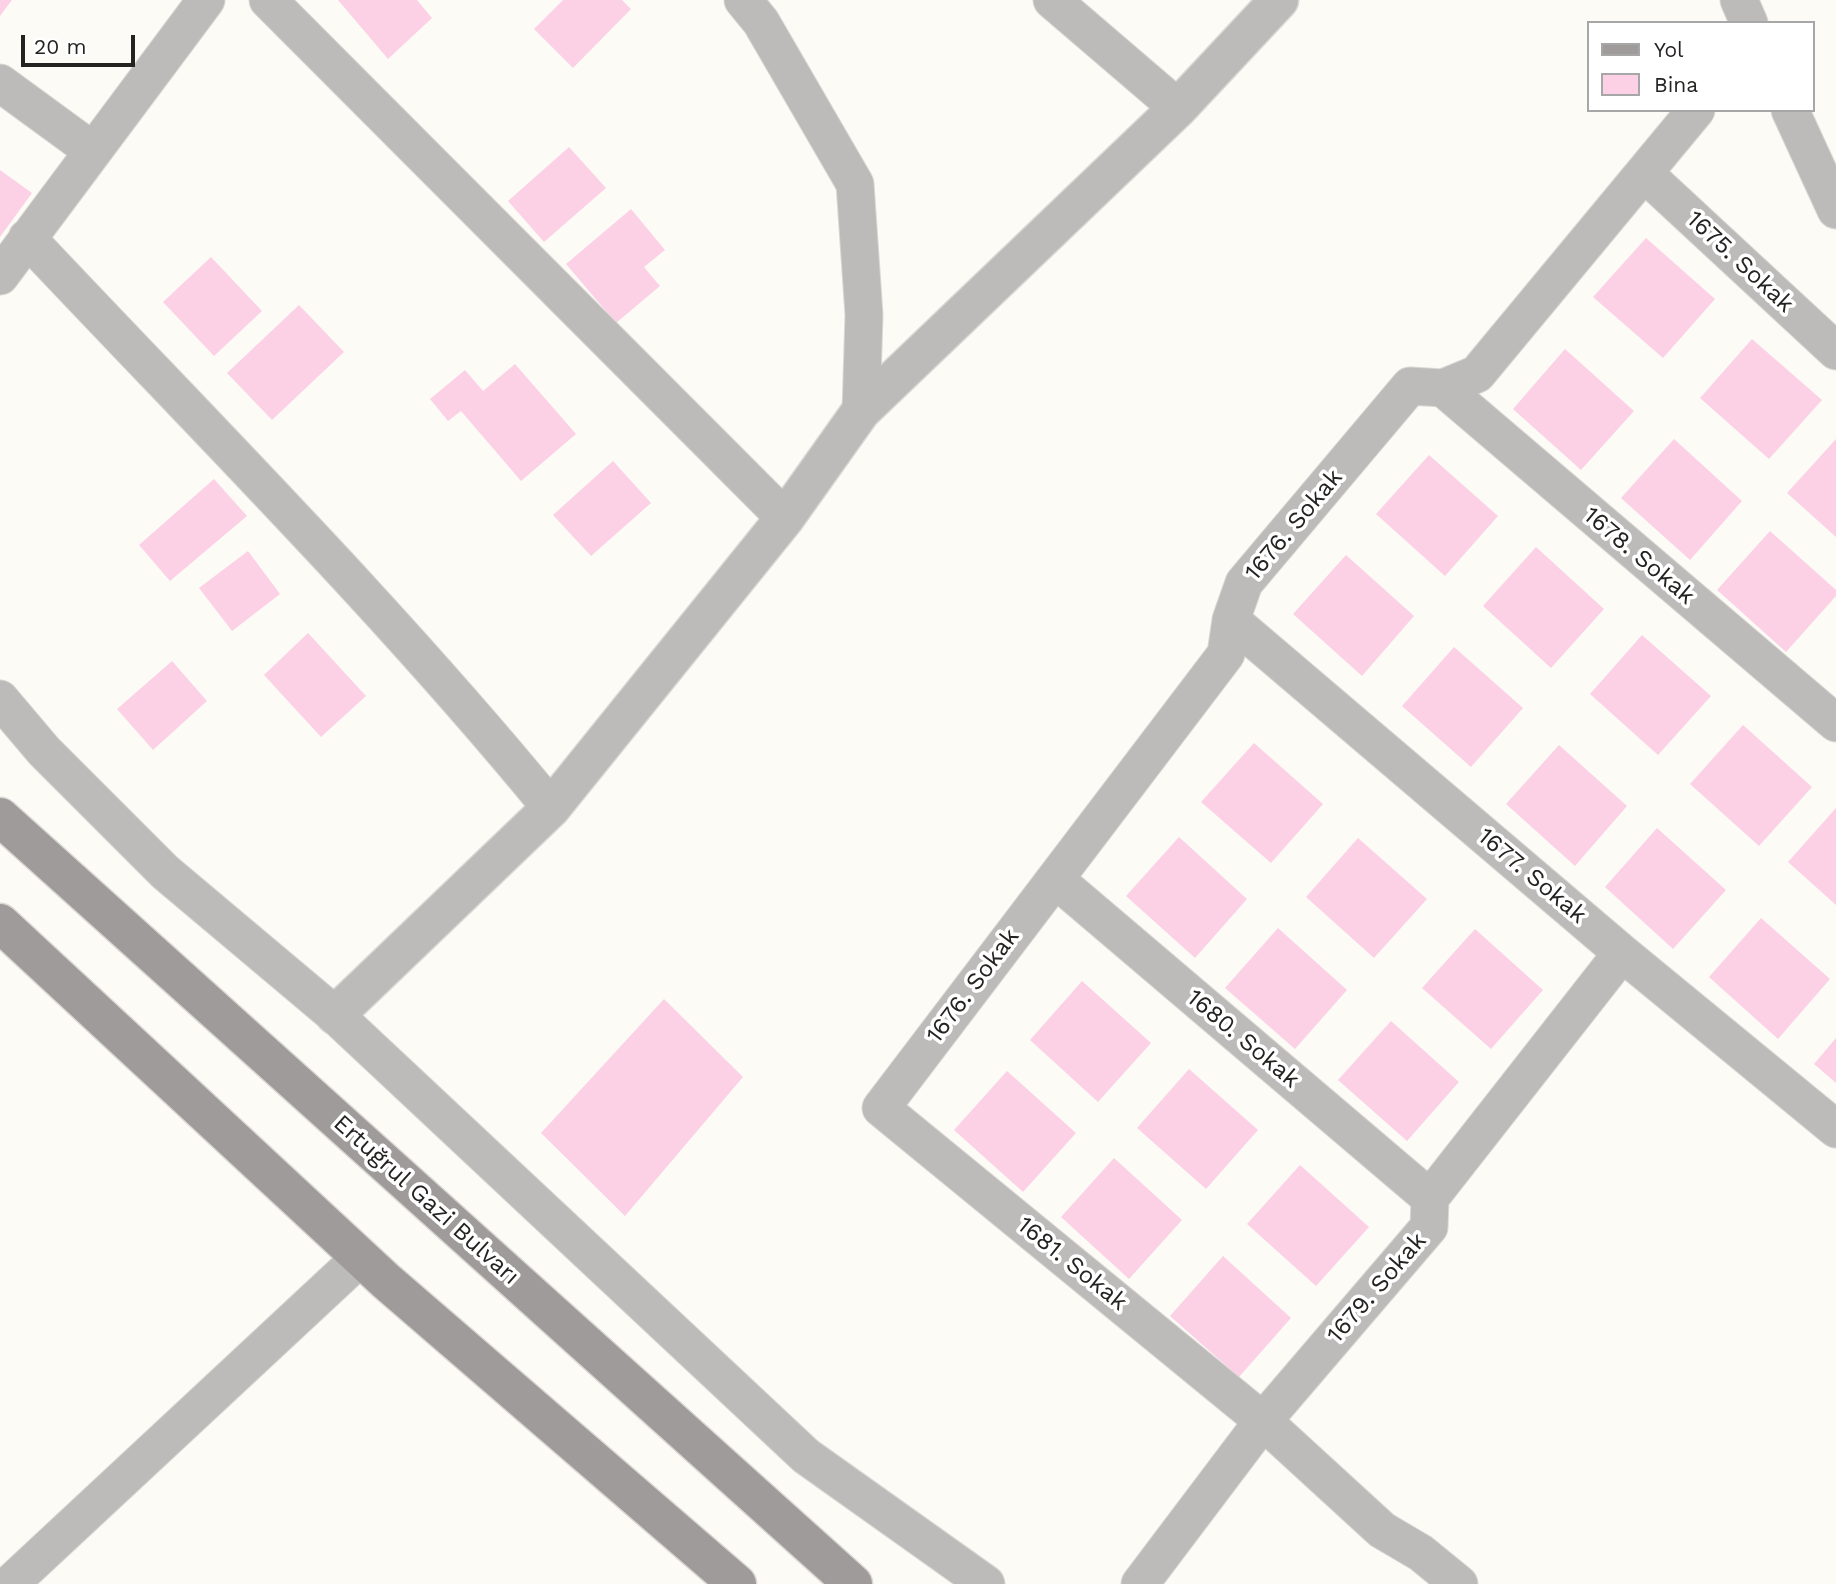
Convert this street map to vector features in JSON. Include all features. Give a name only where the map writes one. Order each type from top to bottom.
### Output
[{"type":"main road","name":"Ertuğrul Gazi Bulvarı","points":[[0,817],[853,1584]]},
{"type":"main road","points":[[0,923],[360,1258],[737,1584]]},
{"type":"street","points":[[0,276],[206,0]]},
{"type":"street","points":[[268,0],[785,518]]},
{"type":"street","points":[[743,0],[761,22],[855,184],[864,316],[861,411]]},
{"type":"street","points":[[1052,0],[1178,108]]},
{"type":"street","points":[[335,1015],[551,808],[785,518],[861,411],[1178,108],[1279,0]]},
{"type":"street","points":[[1739,0],[1748,21]]},
{"type":"street","points":[[0,83],[93,151]]},
{"type":"street","name":"1676. Sokak","points":[[881,1108],[1226,654],[1231,620],[1244,583],[1410,386],[1443,388],[1477,374],[1694,112]]},
{"type":"street","points":[[1791,112],[1836,210]]},
{"type":"street","name":"1675. Sokak","points":[[1644,173],[1836,351]]},
{"type":"street","points":[[27,238],[364,591],[432,666],[551,808]]},
{"type":"street","name":"1678. Sokak","points":[[1443,388],[1836,723]]},
{"type":"street","name":"1677. Sokak","points":[[1231,620],[1622,953],[1836,1129]]},
{"type":"street","points":[[0,699],[44,751],[165,872],[335,1015],[806,1456],[986,1584]]},
{"type":"street","name":"1680. Sokak","points":[[1055,879],[1430,1198]]},
{"type":"street","name":"1679. Sokak","points":[[1140,1584],[1263,1421],[1429,1227],[1430,1198],[1622,953]]},
{"type":"street","name":"1681. Sokak","points":[[881,1108],[1263,1421],[1382,1530],[1421,1553],[1459,1584]]},
{"type":"street","points":[[10,1584],[360,1258]]},
{"type":"building","points":[[0,0],[12,0],[0,16]]},
{"type":"building","points":[[338,0],[417,0],[432,18],[388,59]]},
{"type":"building","points":[[563,0],[622,0],[631,9],[573,68],[534,29]]},
{"type":"building","points":[[569,147],[606,188],[544,242],[508,201]]},
{"type":"building","points":[[0,170],[32,193],[0,237]]},
{"type":"building","points":[[631,209],[665,250],[644,267],[660,286],[616,323],[566,264]]},
{"type":"building","points":[[1646,238],[1715,299],[1663,358],[1593,297]]},
{"type":"building","points":[[211,257],[262,311],[214,356],[163,302]]},
{"type":"building","points":[[299,305],[344,352],[272,420],[227,373]]},
{"type":"building","points":[[1752,339],[1822,400],[1769,459],[1700,398]]},
{"type":"building","points":[[1565,349],[1634,411],[1581,470],[1513,409]]},
{"type":"building","points":[[515,364],[576,434],[521,481],[461,411],[448,421],[430,399],[465,370],[483,391]]},
{"type":"building","points":[[1674,439],[1742,501],[1690,560],[1621,498]]},
{"type":"building","points":[[1836,439],[1836,537],[1787,493]]},
{"type":"building","points":[[1429,455],[1498,516],[1445,576],[1376,514]]},
{"type":"building","points":[[613,461],[651,503],[591,556],[553,515]]},
{"type":"building","points":[[214,479],[247,516],[170,581],[139,545]]},
{"type":"building","points":[[1770,531],[1836,590],[1836,596],[1786,652],[1717,590]]},
{"type":"building","points":[[1536,547],[1604,609],[1551,668],[1483,606]]},
{"type":"building","points":[[248,551],[280,594],[232,631],[199,588]]},
{"type":"building","points":[[1346,555],[1414,616],[1362,676],[1293,614]]},
{"type":"building","points":[[308,633],[366,696],[321,737],[264,675]]},
{"type":"building","points":[[1642,635],[1711,696],[1658,755],[1590,694]]},
{"type":"building","points":[[1454,647],[1523,708],[1471,767],[1402,706]]},
{"type":"building","points":[[172,661],[207,701],[153,750],[117,709]]},
{"type":"building","points":[[1743,725],[1812,787],[1759,846],[1690,784]]},
{"type":"building","points":[[1254,743],[1323,804],[1271,863],[1201,802]]},
{"type":"building","points":[[1559,745],[1627,806],[1575,866],[1506,804]]},
{"type":"building","points":[[1836,808],[1836,905],[1788,862]]},
{"type":"building","points":[[1657,828],[1726,890],[1673,949],[1605,887]]},
{"type":"building","points":[[1179,837],[1247,899],[1195,958],[1126,896]]},
{"type":"building","points":[[1358,838],[1427,899],[1374,958],[1306,897]]},
{"type":"building","points":[[1761,918],[1830,979],[1778,1039],[1709,977]]},
{"type":"building","points":[[1278,928],[1347,990],[1295,1049],[1225,988]]},
{"type":"building","points":[[1475,929],[1543,990],[1491,1049],[1422,988]]},
{"type":"building","points":[[1082,981],[1151,1043],[1098,1102],[1030,1040]]},
{"type":"building","points":[[664,999],[743,1077],[625,1216],[541,1133]]},
{"type":"building","points":[[1391,1021],[1459,1082],[1407,1141],[1338,1080]]},
{"type":"building","points":[[1836,1038],[1836,1083],[1814,1064]]},
{"type":"building","points":[[1189,1069],[1258,1130],[1206,1189],[1137,1128]]},
{"type":"building","points":[[1007,1071],[1076,1133],[1023,1192],[954,1130]]},
{"type":"building","points":[[1114,1158],[1182,1220],[1129,1279],[1061,1217]]},
{"type":"building","points":[[1300,1165],[1369,1227],[1316,1286],[1247,1224]]},
{"type":"building","points":[[1223,1256],[1291,1318],[1239,1377],[1170,1316]]}]
